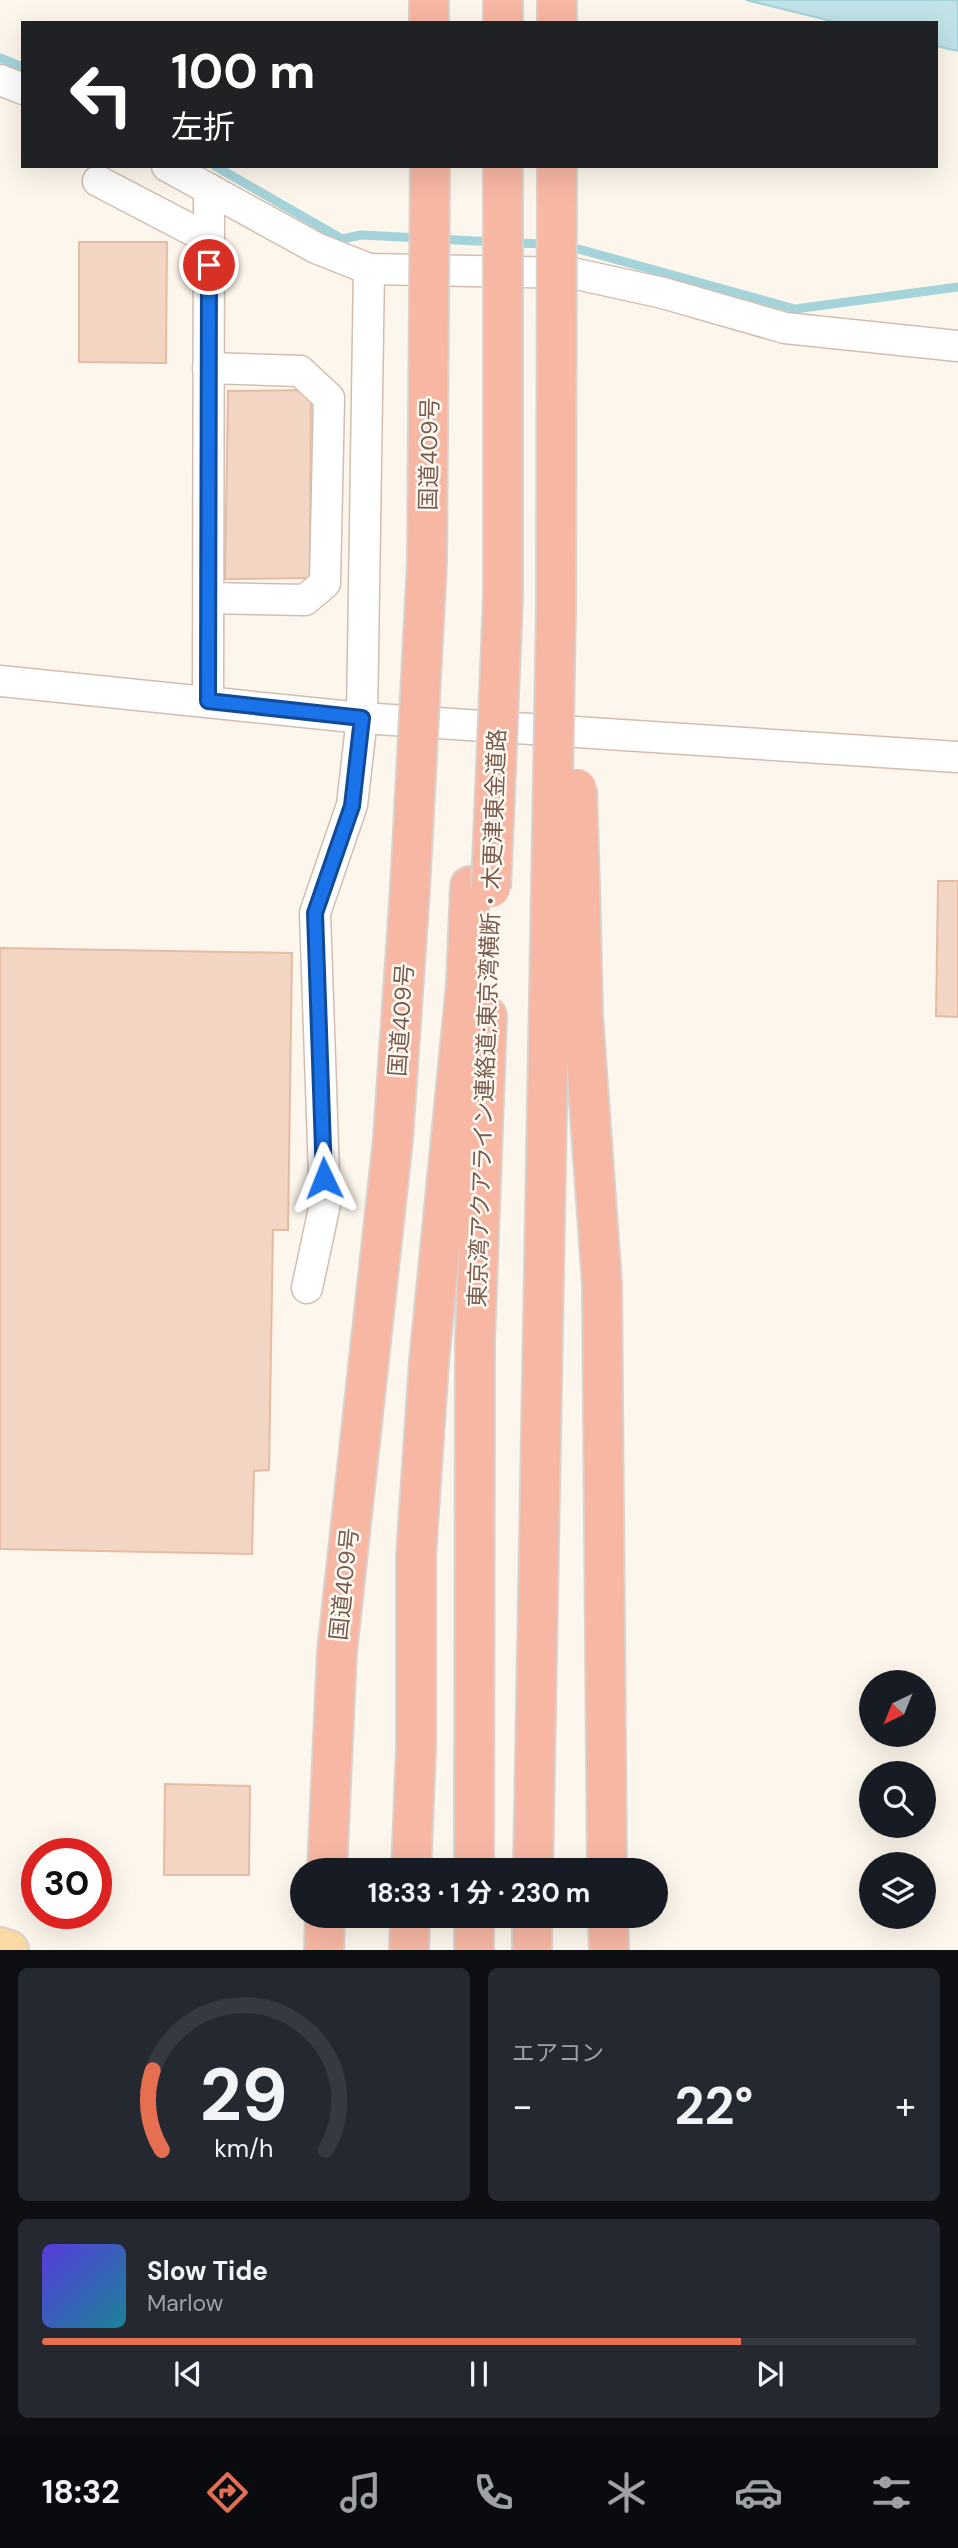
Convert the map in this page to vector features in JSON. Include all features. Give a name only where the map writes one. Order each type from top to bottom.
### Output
[{"type":"highway","points":[[429,0],[429,21]]},
{"type":"highway","points":[[503,0],[503,21]]},
{"type":"highway","points":[[557,0],[557,21]]},
{"type":"highway","name":"国道409号","points":[[328,1858],[337,1652],[393,1139],[410,889],[427,562],[430,168]]},
{"type":"highway","name":"東京湾アクアライン連絡道;東京湾横断・木更津東金道路","points":[[474,1858],[475,1341],[481,887],[503,598],[503,168]]},
{"type":"highway","points":[[533,1858],[565,888],[576,767],[556,609],[557,168]]},
{"type":"highway","points":[[411,1858],[416,1556],[429,1362],[466,985],[481,887]]},
{"type":"highway","points":[[565,888],[583,1016],[602,1284],[607,1858]]},
{"type":"highway","points":[[324,1950],[325,1928]]},
{"type":"highway","points":[[409,1950],[410,1928]]},
{"type":"highway","points":[[474,1928],[474,1950]]},
{"type":"highway","points":[[608,1928],[609,1950]]},
{"type":"main road","points":[[0,1947],[9,1950]]},
{"type":"street","points":[[0,80],[21,88]]},
{"type":"street","points":[[171,168],[316,248],[369,269],[572,273],[663,293],[785,328],[958,346]]},
{"type":"street","points":[[98,181],[209,239]]},
{"type":"street","points":[[208,701],[209,189]]},
{"type":"street","points":[[307,1288],[325,1204],[315,913],[352,806],[362,718],[369,269]]},
{"type":"street","points":[[208,368],[300,371],[329,398],[324,583],[305,600],[209,598]]},
{"type":"street","points":[[0,681],[362,718],[958,757]]},
{"type":"water","points":[[746,0],[958,0],[958,51],[938,46],[938,21],[832,21]]},
{"type":"building","points":[[79,242],[167,242],[166,363],[79,362]]},
{"type":"building","points":[[311,390],[310,578],[225,579],[228,391]]},
{"type":"building","points":[[938,881],[958,881],[958,1017],[936,1016]]},
{"type":"building","points":[[0,948],[292,953],[288,1230],[273,1230],[269,1470],[254,1471],[252,1554],[0,1549]]},
{"type":"building","points":[[165,1784],[250,1786],[249,1875],[164,1875]]},
{"type":"waterway","points":[[0,58],[21,66]]},
{"type":"waterway","points":[[218,168],[342,239],[361,235],[421,238]]},
{"type":"waterway","points":[[438,239],[494,242]]},
{"type":"waterway","points":[[512,243],[547,244]]},
{"type":"waterway","points":[[564,245],[795,309],[958,287]]},
{"type":"route","points":[[209,265],[208,701],[362,718],[352,806],[315,913],[324,1178]]}]
